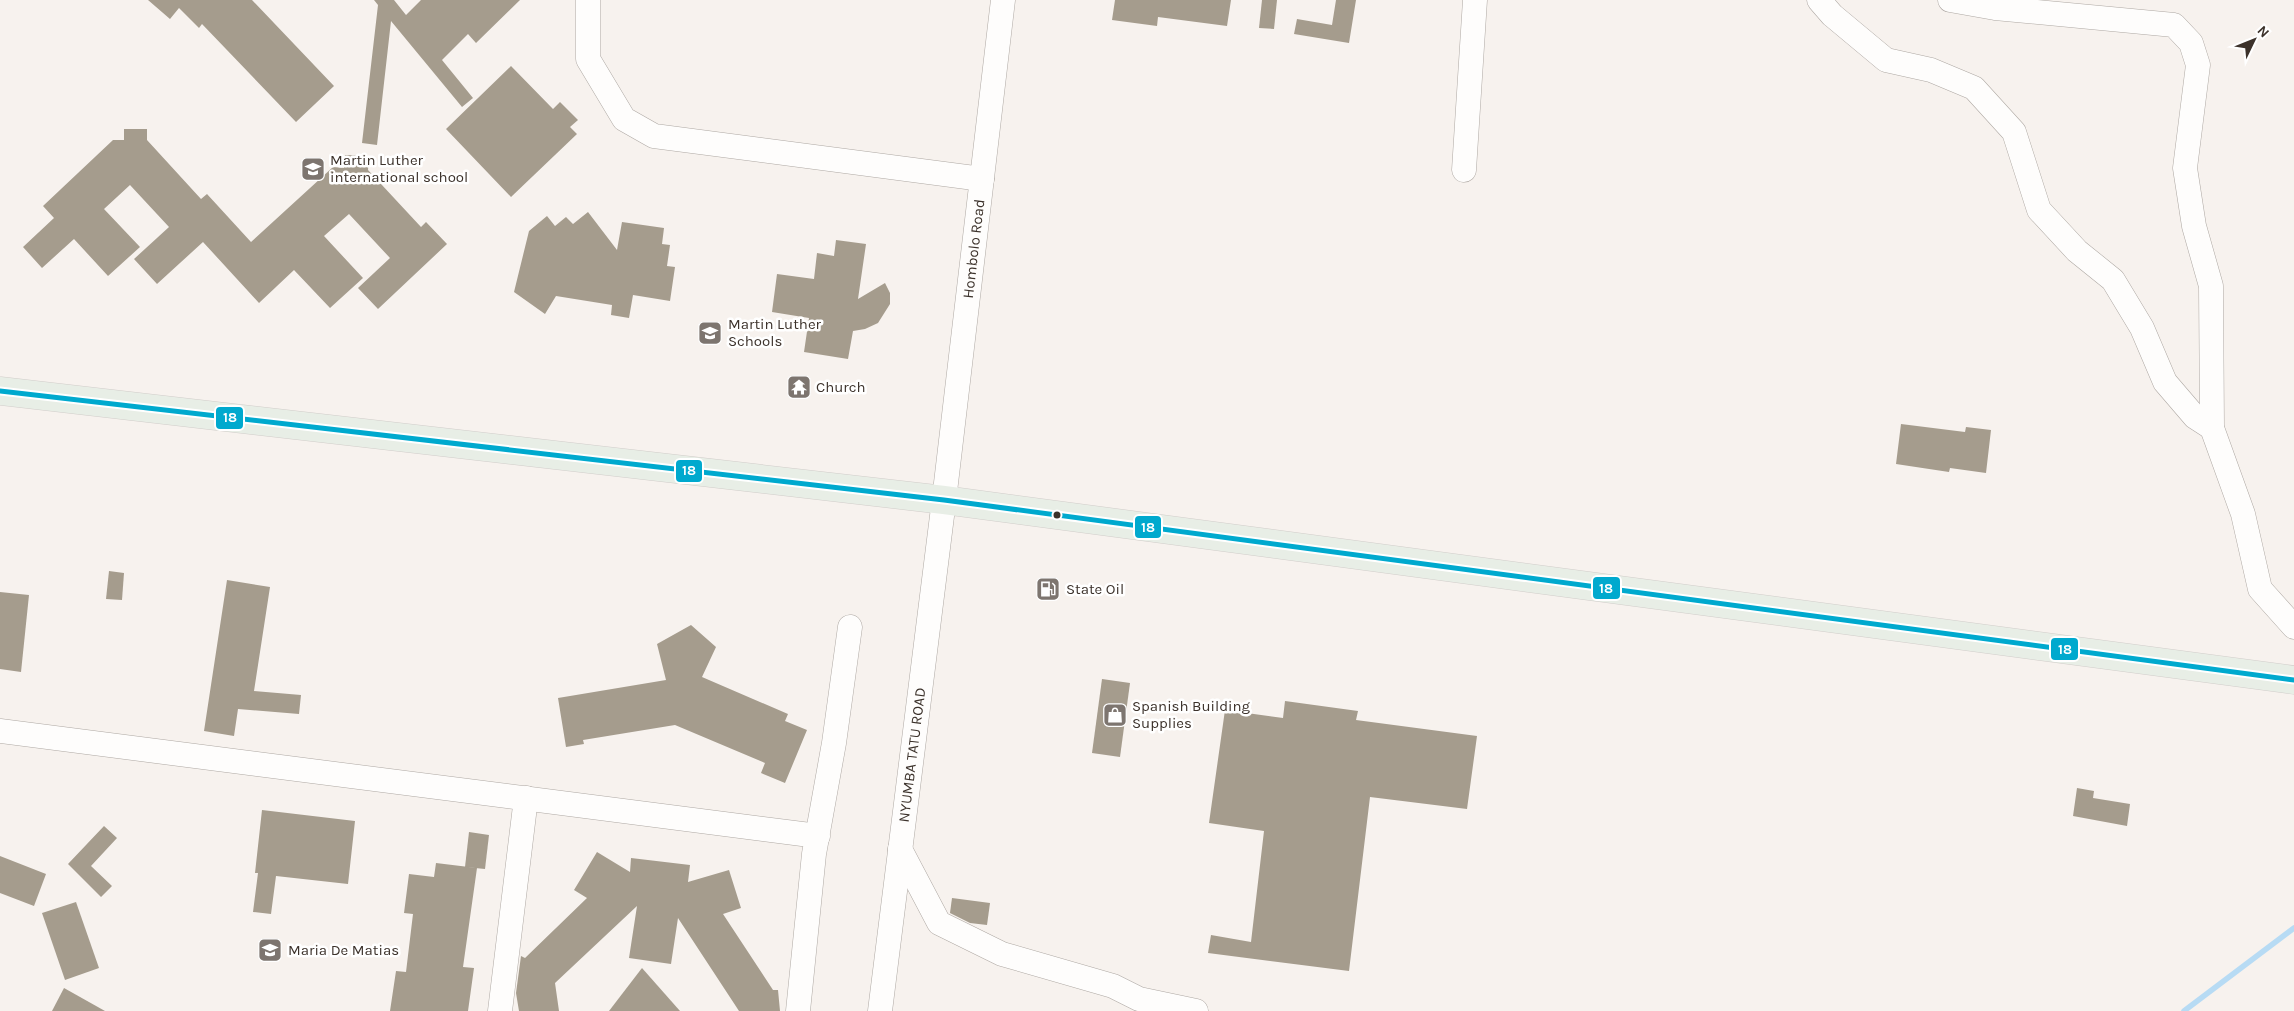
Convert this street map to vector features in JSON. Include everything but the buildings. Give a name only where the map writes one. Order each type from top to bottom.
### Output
[{"type":"highway","points":[[0,391],[944,500],[2294,680]]},
{"type":"street","points":[[588,0],[588,59],[624,119],[654,136],[982,179]]},
{"type":"street","name":"Hombolo Road","points":[[944,500],[1003,0]]},
{"type":"street","points":[[1464,170],[1475,0]]},
{"type":"street","points":[[1819,0],[1832,15],[1886,60],[1931,70],[1974,88],[2014,132],[2039,210],[2077,251],[2113,280],[2142,328],[2166,382],[2195,417],[2212,428]]},
{"type":"street","points":[[1950,0],[1995,8],[2174,25],[2191,44],[2198,65],[2185,168],[2194,226],[2210,286],[2212,428],[2244,514],[2260,589],[2294,627]]},
{"type":"street","name":"NYUMBA TATU ROAD","points":[[880,1011],[944,500]]},
{"type":"street","points":[[798,1011],[818,836],[834,743],[850,627]]},
{"type":"street","points":[[0,731],[818,836]]},
{"type":"street","points":[[500,1011],[526,798]]},
{"type":"street","points":[[900,849],[939,923],[1002,954],[1113,986],[1139,999],[1196,1011]]},
{"type":"waterway","points":[[2184,1011],[2294,928]]},
{"type":"transit line","name":"18","points":[[0,391],[944,500],[2294,680]]},
{"type":"place","name":"Martin Luther international school","points":[[313,169]]},
{"type":"place","name":"Martin Luther Schools","points":[[710,333]]},
{"type":"place","name":"Church","points":[[799,387]]},
{"type":"place","name":"State Oil","points":[[1048,589]]},
{"type":"place","name":"Spanish Building Supplies","points":[[1115,715]]},
{"type":"place","name":"Maria De Matias","points":[[270,950]]}]
